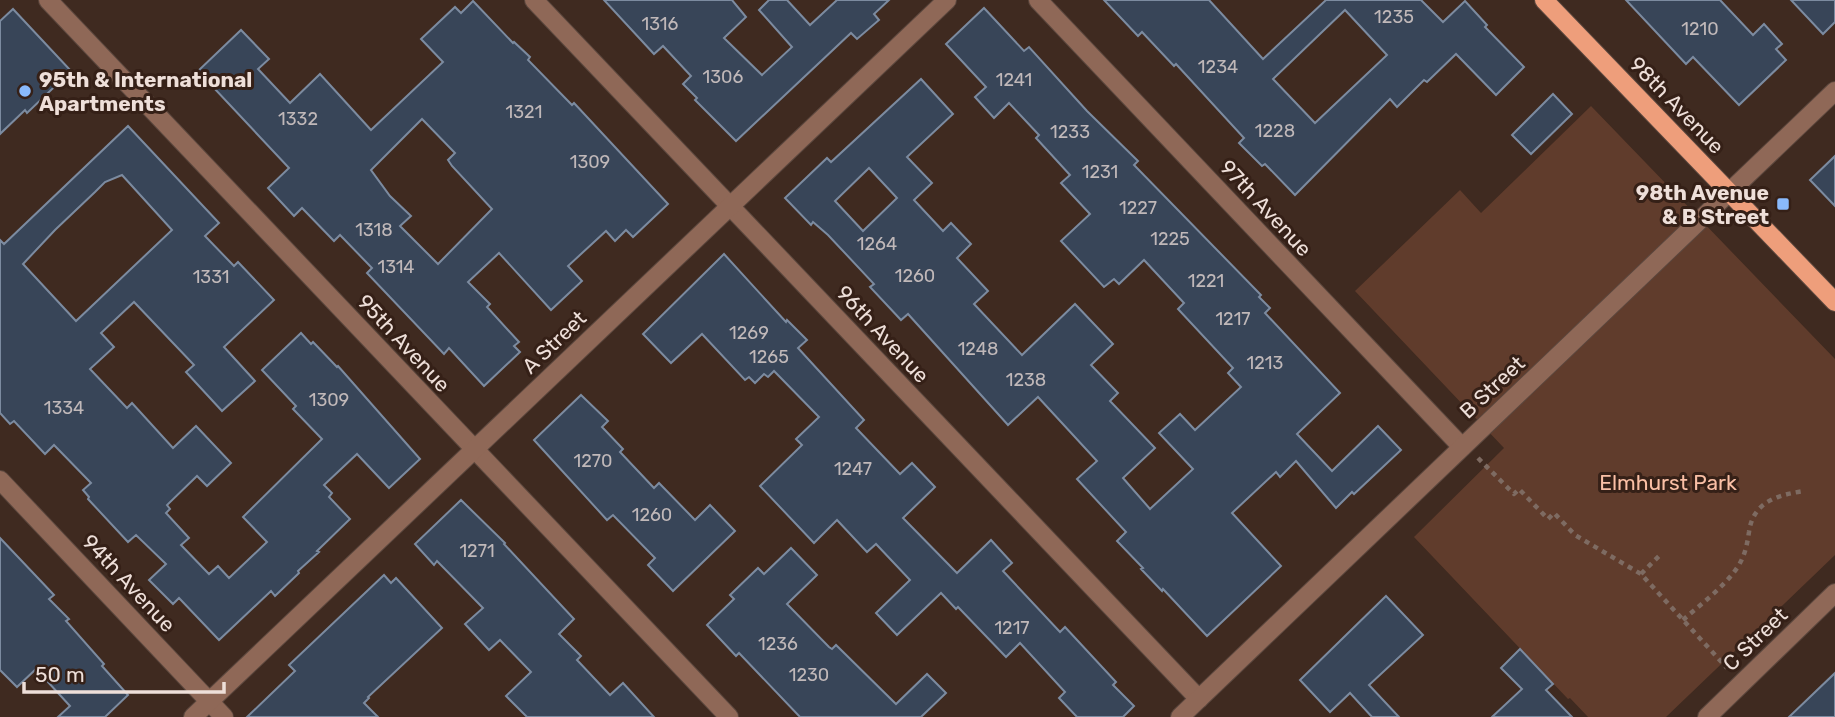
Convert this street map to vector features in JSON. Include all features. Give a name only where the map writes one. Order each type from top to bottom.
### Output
[{"type":"main road","name":"98th Avenue","points":[[1545,0],[1835,303]]},
{"type":"street","name":"95th Avenue","points":[[48,0],[729,717]]},
{"type":"street","name":"96th Avenue","points":[[534,0],[1199,699]]},
{"type":"street","name":"A Street","points":[[193,717],[947,0]]},
{"type":"street","name":"97th Avenue","points":[[1038,0],[1462,447]]},
{"type":"street","name":"B Street","points":[[1180,717],[1835,91]]},
{"type":"street","name":"94th Avenue","points":[[0,480],[224,717]]},
{"type":"street","name":"C Street","points":[[1707,717],[1835,593]]},
{"type":"path","points":[[1462,447],[1485,463],[1514,494],[1519,489],[1548,519],[1554,513],[1575,535],[1641,574],[1741,684]]},
{"type":"path","points":[[1683,620],[1737,568],[1746,551],[1751,522],[1763,504],[1785,494],[1804,491]]},
{"type":"path","points":[[1641,574],[1659,556]]},
{"type":"green space","name":"Elmhurst Park","points":[[1591,106],[1835,359],[1835,555],[1666,717],[1588,717],[1414,537],[1504,448],[1355,291],[1460,190],[1481,213]]},
{"type":"building","points":[[604,0],[732,0],[746,17],[724,38],[762,75],[792,47],[759,10],[769,0],[787,0],[810,25],[837,0],[889,0],[874,14],[879,20],[857,39],[851,33],[736,141],[695,100],[697,98],[683,84],[691,76],[663,46],[654,54]]},
{"type":"building","points":[[1104,0],[1209,0],[1263,59],[1326,0],[1421,0],[1443,22],[1465,1],[1487,25],[1485,27],[1524,67],[1496,95],[1456,54],[1397,107],[1390,99],[1295,195],[1265,164],[1262,166],[1239,143],[1244,138],[1176,64],[1174,66],[1142,32],[1138,36]],"holes":[[[1345,10],[1387,55],[1315,123],[1273,79]]]},
{"type":"building","points":[[1626,0],[1720,0],[1753,35],[1764,24],[1782,44],[1776,49],[1786,60],[1739,105],[1693,57],[1686,64]]},
{"type":"building","points":[[1791,0],[1835,0],[1835,22],[1823,34]]},
{"type":"building","points":[[473,1],[530,57],[528,60],[572,105],[574,103],[668,204],[633,237],[626,230],[615,241],[606,231],[568,266],[582,281],[551,310],[499,253],[468,282],[490,304],[487,307],[519,342],[514,346],[520,352],[484,386],[449,348],[444,354],[367,273],[372,268],[340,235],[334,241],[302,208],[294,216],[268,188],[289,168],[198,71],[241,30],[269,59],[258,69],[290,103],[320,74],[371,130],[443,62],[421,39],[455,7],[461,13]],"holes":[[[422,119],[455,153],[448,160],[492,209],[438,264],[400,226],[411,216],[390,196],[371,170]]]},
{"type":"building","points":[[984,8],[1024,51],[1029,47],[1087,111],[1138,161],[1134,165],[1261,295],[1259,297],[1270,308],[1265,313],[1340,393],[1297,434],[1332,471],[1378,426],[1401,450],[1336,508],[1296,461],[1280,477],[1276,472],[1232,513],[1281,566],[1207,636],[1117,541],[1126,532],[1077,479],[1097,461],[1038,397],[1008,425],[908,314],[901,320],[870,287],[874,284],[828,235],[813,222],[811,225],[785,198],[827,158],[831,162],[921,79],[953,114],[907,157],[932,183],[914,200],[943,231],[951,223],[971,244],[957,258],[988,291],[974,304],[1022,355],[1075,304],[1113,344],[1091,365],[1118,393],[1110,401],[1155,448],[1123,478],[1150,509],[1193,469],[1159,433],[1180,414],[1195,430],[1241,387],[1228,373],[1233,368],[1178,309],[1184,303],[1144,260],[1119,284],[1114,279],[1104,287],[1061,241],[1090,214],[1061,183],[1070,175],[1036,138],[1039,135],[1009,103],[994,118],[975,97],[986,87],[946,44]],"holes":[[[869,168],[897,198],[863,231],[835,201]]]},
{"type":"building","name":"95th & International Apartments","points":[[13,9],[71,71],[27,113],[25,110],[0,134],[0,21]]},
{"type":"building","points":[[1553,94],[1572,114],[1531,154],[1512,135]]},
{"type":"building","points":[[128,126],[219,223],[205,236],[234,266],[238,262],[274,300],[224,347],[255,381],[222,411],[186,372],[194,365],[134,302],[101,333],[114,347],[90,369],[127,408],[132,403],[173,448],[196,426],[231,463],[207,486],[197,476],[167,505],[170,509],[166,513],[189,538],[181,545],[209,574],[218,566],[229,578],[267,542],[243,517],[322,439],[293,409],[296,406],[262,370],[301,333],[338,366],[420,459],[389,488],[357,454],[324,485],[332,493],[329,497],[350,519],[275,596],[271,591],[219,640],[179,598],[173,604],[149,580],[166,564],[136,535],[128,542],[88,499],[83,490],[91,483],[54,445],[45,454],[14,421],[10,424],[0,413],[0,240],[4,244]],"holes":[[[122,175],[172,230],[76,321],[23,264],[105,182]]]},
{"type":"building","points":[[1835,156],[1835,206],[1810,180]]},
{"type":"building","points":[[724,254],[786,322],[787,320],[807,340],[798,348],[864,420],[856,428],[900,474],[912,463],[935,487],[903,518],[957,573],[991,540],[1012,563],[1003,571],[1060,632],[1065,627],[1116,682],[1113,685],[1134,706],[1123,717],[1077,717],[1059,698],[1065,692],[1020,643],[1006,657],[941,593],[897,635],[876,613],[910,580],[876,544],[867,552],[837,520],[814,543],[760,486],[802,445],[796,439],[819,417],[774,371],[768,377],[764,374],[755,383],[749,377],[745,380],[702,334],[671,363],[643,334]]},
{"type":"building","points":[[581,395],[608,421],[602,427],[623,449],[620,452],[654,488],[659,483],[695,520],[710,505],[735,531],[673,591],[648,565],[655,558],[613,515],[607,520],[534,440]]},
{"type":"building","points":[[461,500],[505,543],[574,619],[559,634],[581,656],[577,660],[610,695],[623,683],[654,717],[527,717],[506,696],[531,672],[500,640],[489,650],[465,624],[483,608],[437,561],[434,565],[415,544]]},
{"type":"building","points":[[0,538],[54,595],[49,599],[69,619],[66,621],[128,695],[105,717],[58,717],[70,706],[36,669],[17,687],[0,670]]},
{"type":"building","points":[[791,548],[817,575],[787,604],[829,647],[832,649],[836,645],[896,704],[927,674],[946,693],[921,717],[800,717],[739,653],[736,656],[707,625],[734,599],[730,595],[758,568],[764,574]]},
{"type":"building","points":[[384,575],[391,583],[396,578],[442,628],[368,697],[364,703],[378,717],[247,717],[295,671],[289,665]]},
{"type":"building","points":[[1386,596],[1423,635],[1369,685],[1399,717],[1372,717],[1350,693],[1330,712],[1300,680]]},
{"type":"building","points":[[1520,649],[1553,684],[1546,690],[1572,717],[1492,717],[1522,689],[1501,668]]},
{"type":"building","points":[[1835,673],[1835,717],[1789,717]]},
{"type":"place","name":"95th & International Apartments","points":[[25,91]]},
{"type":"place","name":"98th Avenue & B Street","points":[[1783,204]]}]
